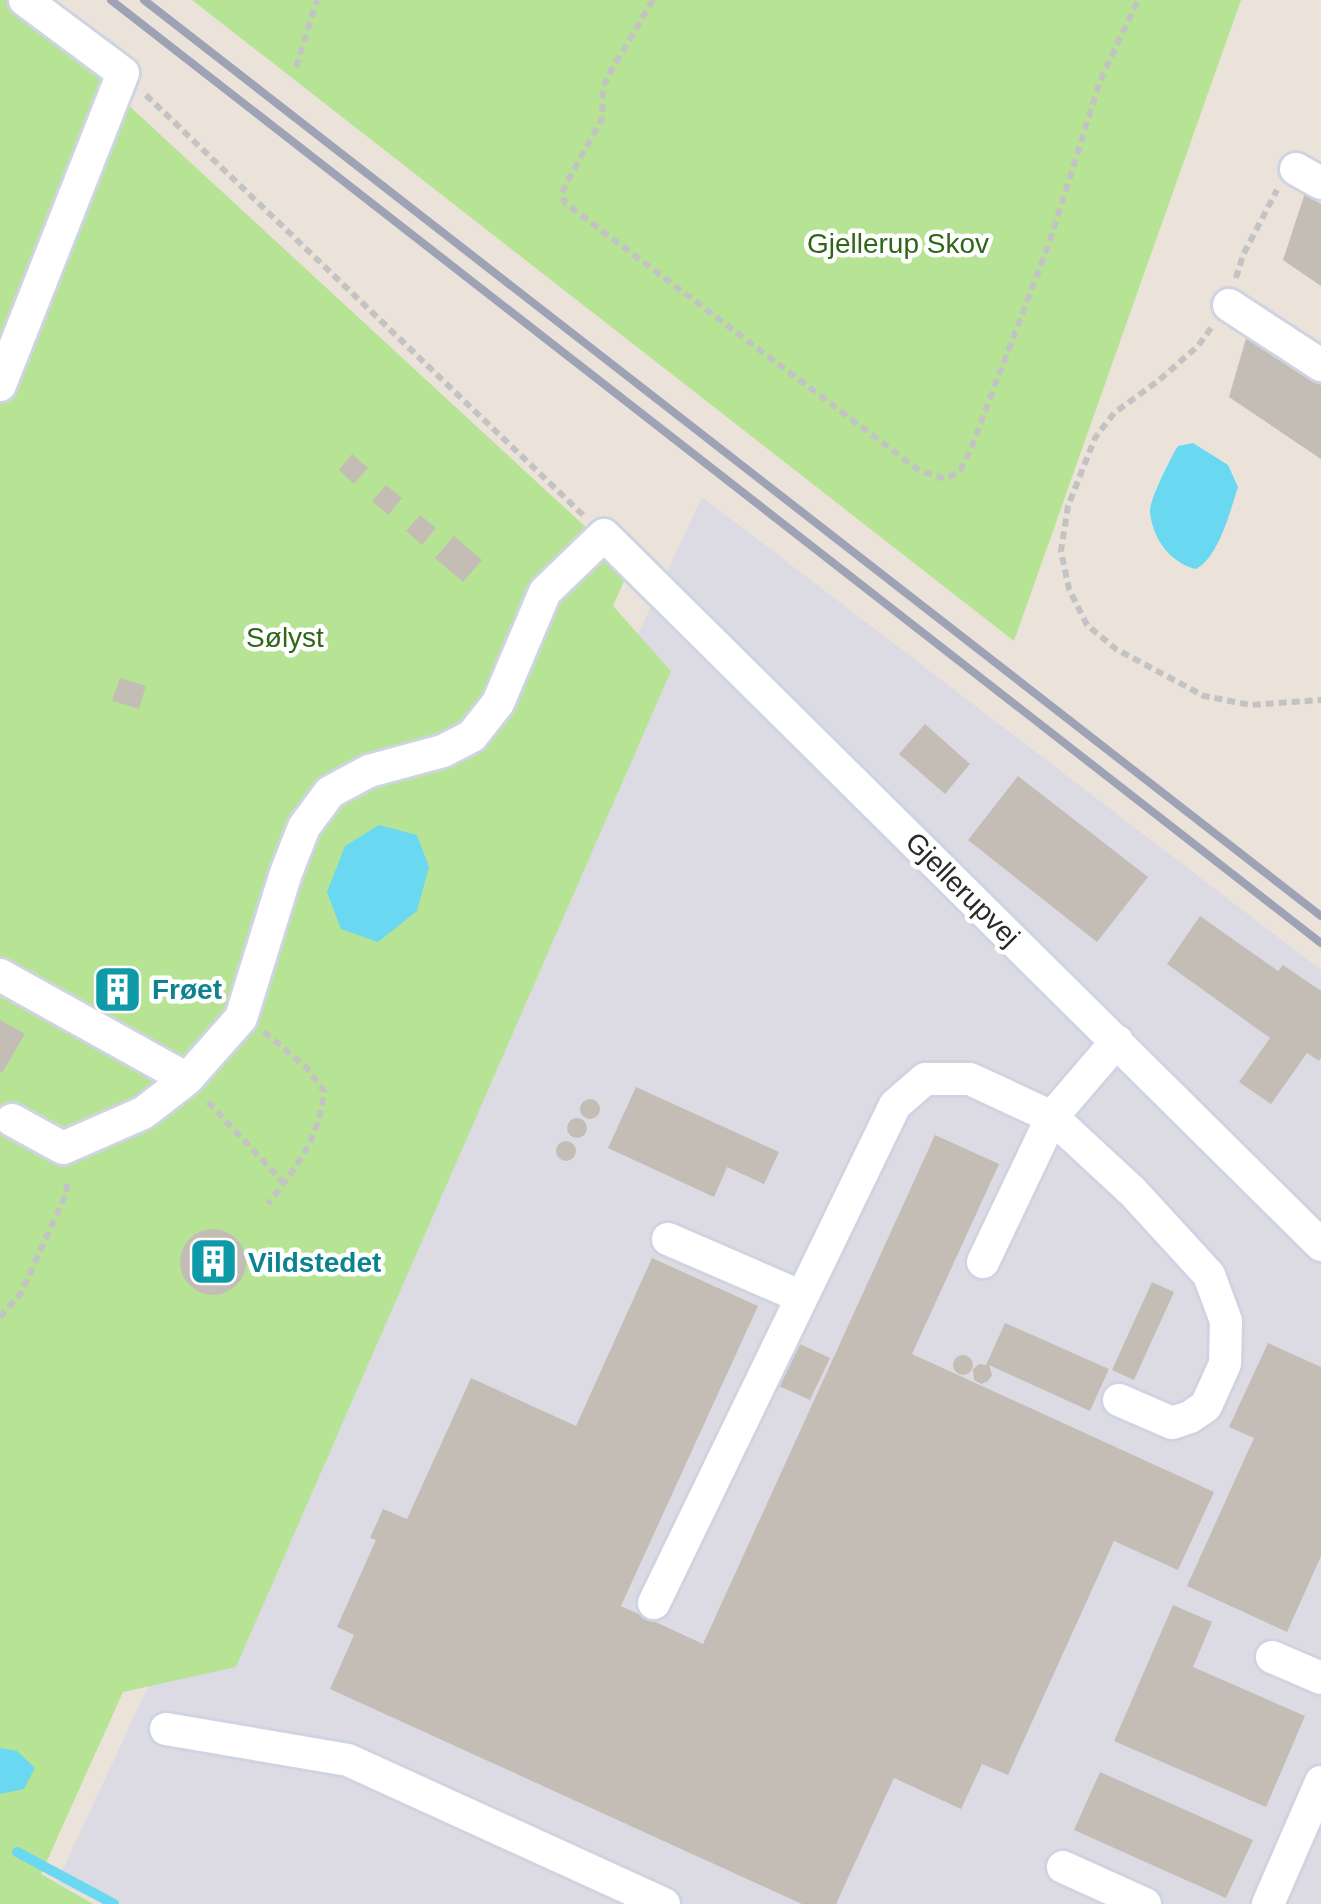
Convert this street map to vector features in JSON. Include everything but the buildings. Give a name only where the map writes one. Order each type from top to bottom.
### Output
[{"type":"street","points":[[0,385],[124,73],[25,0]]},
{"type":"street","points":[[1228,305],[1321,365]]},
{"type":"street","points":[[12,1120],[62,1148],[143,1113],[187,1078],[241,1018],[304,827],[330,792],[369,771],[443,751],[472,736],[498,704],[544,592],[604,535]]},
{"type":"street","name":"Gjellerupvej","points":[[604,535],[1321,1244]]},
{"type":"street","points":[[0,975],[187,1078]]},
{"type":"street","points":[[984,1262],[1052,1117],[1117,1041]]},
{"type":"street","points":[[654,1604],[895,1105],[924,1080],[970,1079],[1052,1117],[1133,1192],[1210,1275],[1226,1321],[1225,1364],[1206,1406],[1190,1418],[1172,1423],[1119,1400]]},
{"type":"street","points":[[668,1239],[802,1298]]},
{"type":"street","points":[[1272,1657],[1321,1678]]},
{"type":"street","points":[[166,1729],[348,1760],[664,1904]]},
{"type":"street","points":[[1268,1904],[1321,1782]]},
{"type":"street","points":[[1062,1867],[1144,1904]]},
{"type":"path","points":[[296,66],[317,0]]},
{"type":"path","points":[[653,0],[603,88],[602,120],[562,192],[565,203],[920,471],[946,480],[960,470],[970,451],[1050,241],[1100,81],[1138,0]]},
{"type":"path","points":[[124,73],[604,535]]},
{"type":"path","points":[[1309,176],[1273,194],[1250,240],[1228,305],[1198,346],[1114,412],[1095,438],[1068,506],[1060,550],[1068,590],[1087,625],[1116,649],[1204,696],[1251,705],[1321,700]]},
{"type":"path","points":[[241,1018],[278,1040],[324,1091],[322,1118],[310,1148],[268,1204]]},
{"type":"path","points":[[187,1078],[284,1184]]},
{"type":"path","points":[[0,1317],[21,1293],[67,1192],[62,1148]]},
{"type":"shaded area","points":[[702,497],[1321,970],[1321,1904],[103,1904],[57,1882]]},
{"type":"green space","name":"Sølyst","points":[[0,0],[7,0],[73,50],[75,61],[99,78],[630,568],[613,606],[671,671],[236,1667],[123,1692],[41,1874],[93,1904],[0,1904]]},
{"type":"green space","name":"Gjellerup Skov","points":[[192,0],[1241,0],[1014,641]]},
{"type":"water","points":[[1193,443],[1228,465],[1238,487],[1217,544],[1196,569],[1178,561],[1164,548],[1154,531],[1150,511],[1178,446]]},
{"type":"water","points":[[379,825],[417,835],[429,867],[417,911],[378,942],[341,929],[327,892],[345,846]]},
{"type":"water","points":[[0,1748],[17,1751],[35,1768],[24,1789],[0,1794]]},
{"type":"waterway","points":[[17,1852],[114,1904]]},
{"type":"railway","points":[[111,0],[1321,943]]},
{"type":"railway","points":[[144,0],[1321,916]]},
{"type":"place","name":"Frøet","points":[[117,989]]},
{"type":"place","name":"Vildstedet","points":[[213,1262]]}]
